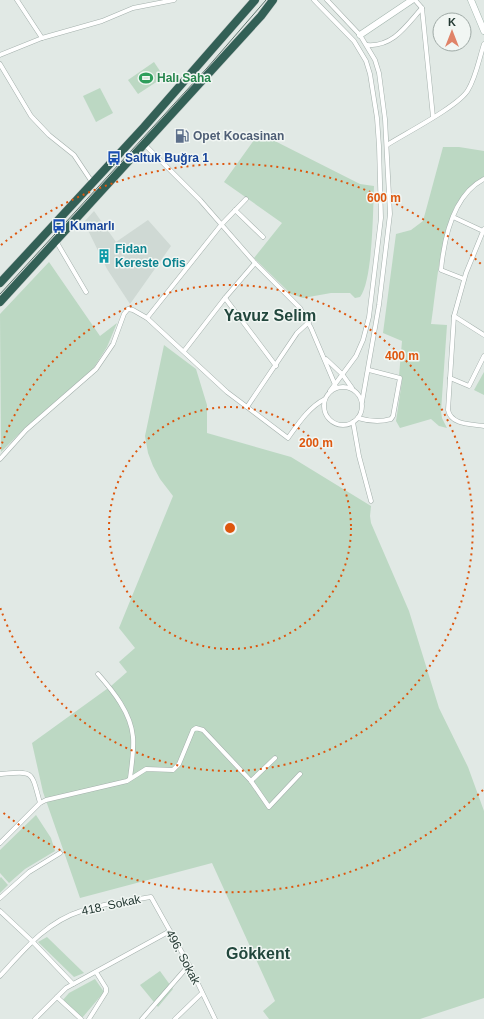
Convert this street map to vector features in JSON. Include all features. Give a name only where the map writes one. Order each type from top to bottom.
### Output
[{"type":"highway","points":[[0,283],[154,115],[255,0]]},
{"type":"highway","points":[[0,302],[274,1]]},
{"type":"street","points":[[18,0],[42,38]]},
{"type":"street","points":[[0,55],[42,38],[102,21],[133,8],[174,0]]},
{"type":"street","points":[[314,0],[352,39],[364,56],[370,74],[377,118],[381,218],[367,326],[356,356],[342,374],[336,386],[330,391],[325,399],[325,412],[331,421],[343,425],[353,422],[358,418],[362,409],[362,402],[369,370],[390,214],[385,119],[379,73],[375,60],[360,35],[327,0]]},
{"type":"street","points":[[352,39],[414,0],[422,8],[433,117]]},
{"type":"street","points":[[471,0],[484,31]]},
{"type":"street","points":[[367,45],[381,45],[393,40],[422,8]]},
{"type":"street","points":[[387,145],[433,117],[461,98],[467,92],[484,44]]},
{"type":"street","points":[[0,64],[31,116],[49,135],[74,155],[92,182]]},
{"type":"street","points":[[144,144],[200,200],[255,263],[292,299],[309,322],[336,386]]},
{"type":"street","points":[[464,279],[441,270],[445,242],[453,217],[467,193],[484,179]]},
{"type":"street","points":[[147,318],[221,225],[246,199]]},
{"type":"street","points":[[235,210],[263,238]]},
{"type":"street","points":[[453,217],[484,230],[464,279],[454,316],[448,410],[450,416],[455,421],[484,426]]},
{"type":"street","points":[[55,241],[86,292]]},
{"type":"street","points":[[184,351],[225,298],[255,263]]},
{"type":"street","points":[[225,298],[276,366]]},
{"type":"street","points":[[0,459],[31,426],[96,369],[113,344],[126,310],[133,310],[147,318],[227,392],[288,438],[302,419],[318,402],[325,399]]},
{"type":"street","points":[[454,316],[484,334]]},
{"type":"street","points":[[248,407],[297,333],[309,322]]},
{"type":"street","points":[[450,378],[469,386],[484,356]]},
{"type":"street","points":[[325,358],[342,374],[360,396],[362,402]]},
{"type":"street","points":[[358,418],[365,420],[384,420],[391,419],[393,416],[400,378],[369,370]]},
{"type":"street","points":[[336,386],[343,386],[353,389]]},
{"type":"street","points":[[353,422],[359,456],[371,501]]},
{"type":"street","points":[[98,674],[118,700],[131,726],[134,739],[130,778]]},
{"type":"street","points":[[0,843],[40,803],[58,796],[127,781],[146,769],[171,770],[176,767],[193,730],[197,727],[203,730],[251,781],[269,806],[300,774]]},
{"type":"street","points":[[251,781],[276,758]]},
{"type":"street","points":[[0,774],[29,773],[34,779],[40,803]]},
{"type":"street","points":[[0,898],[29,872],[60,853]]},
{"type":"street","name":"496. Sokak","points":[[151,897],[189,965],[215,1019]]},
{"type":"street","name":"418. Sokak","points":[[0,976],[32,941],[57,923],[76,912],[151,897]]},
{"type":"street","points":[[0,911],[32,941],[73,984]]},
{"type":"street","points":[[35,1019],[57,997],[73,984],[170,931]]},
{"type":"street","points":[[142,1019],[189,965]]},
{"type":"street","points":[[89,1019],[106,992],[106,988],[96,972]]},
{"type":"street","points":[[175,1019],[202,993]]},
{"type":"street","points":[[57,997],[81,1019]]},
{"type":"shaded area","points":[[94,211],[116,242],[148,220],[171,246],[130,304],[107,269],[84,222]]},
{"type":"green space","name":"Halı Saha","points":[[154,62],[164,77],[138,94],[128,80]]},
{"type":"green space","points":[[100,88],[113,113],[96,122],[83,96]]},
{"type":"green space","points":[[259,133],[360,184],[374,186],[370,261],[368,276],[360,297],[355,298],[350,293],[331,293],[303,298],[291,294],[254,258],[282,223],[224,182]]},
{"type":"green space","points":[[443,147],[459,147],[484,151],[484,180],[464,194],[456,205],[450,219],[441,255],[435,293],[431,324],[447,325],[441,411],[442,418],[447,428],[439,426],[431,419],[400,428],[396,421],[402,381],[402,377],[399,376],[402,341],[383,333],[396,234],[411,230],[423,221]]},
{"type":"green space","points":[[49,262],[100,336],[117,323],[107,347],[93,369],[26,427],[1,452],[0,314]]},
{"type":"green space","points":[[164,345],[196,369],[207,405],[207,433],[291,457],[371,506],[371,523],[409,611],[439,708],[468,767],[484,811],[484,998],[420,1019],[269,1019],[263,1011],[275,1001],[212,863],[80,898],[43,792],[32,743],[111,686],[127,672],[119,662],[135,648],[119,628],[173,496],[160,479],[153,466],[148,453],[145,436]]},
{"type":"green space","points":[[484,372],[484,395],[474,390]]},
{"type":"green space","points":[[36,815],[51,838],[55,851],[25,869],[9,883],[0,873],[0,850]]},
{"type":"green space","points":[[1,877],[8,885],[0,893],[0,878]]},
{"type":"green space","points":[[47,937],[84,973],[74,977],[38,942]]},
{"type":"green space","points":[[160,971],[173,989],[158,1007],[140,985]]},
{"type":"green space","points":[[95,979],[104,992],[82,1018],[63,1000],[69,993]]},
{"type":"tram line","points":[[0,294],[207,68],[266,0]]},
{"type":"place","name":"Halı Saha","points":[[146,78]]},
{"type":"place","name":"Opet Kocasinan","points":[[182,136]]},
{"type":"place","name":"Saltuk Buğra 1","points":[[114,158]]},
{"type":"place","name":"Kumarlı","points":[[59,226]]},
{"type":"place","name":"Fidan Kereste Ofis","points":[[104,256]]},
{"type":"district","name":"Yavuz Selim","points":[[270,315]]},
{"type":"district","name":"Gökkent","points":[[258,953]]}]
